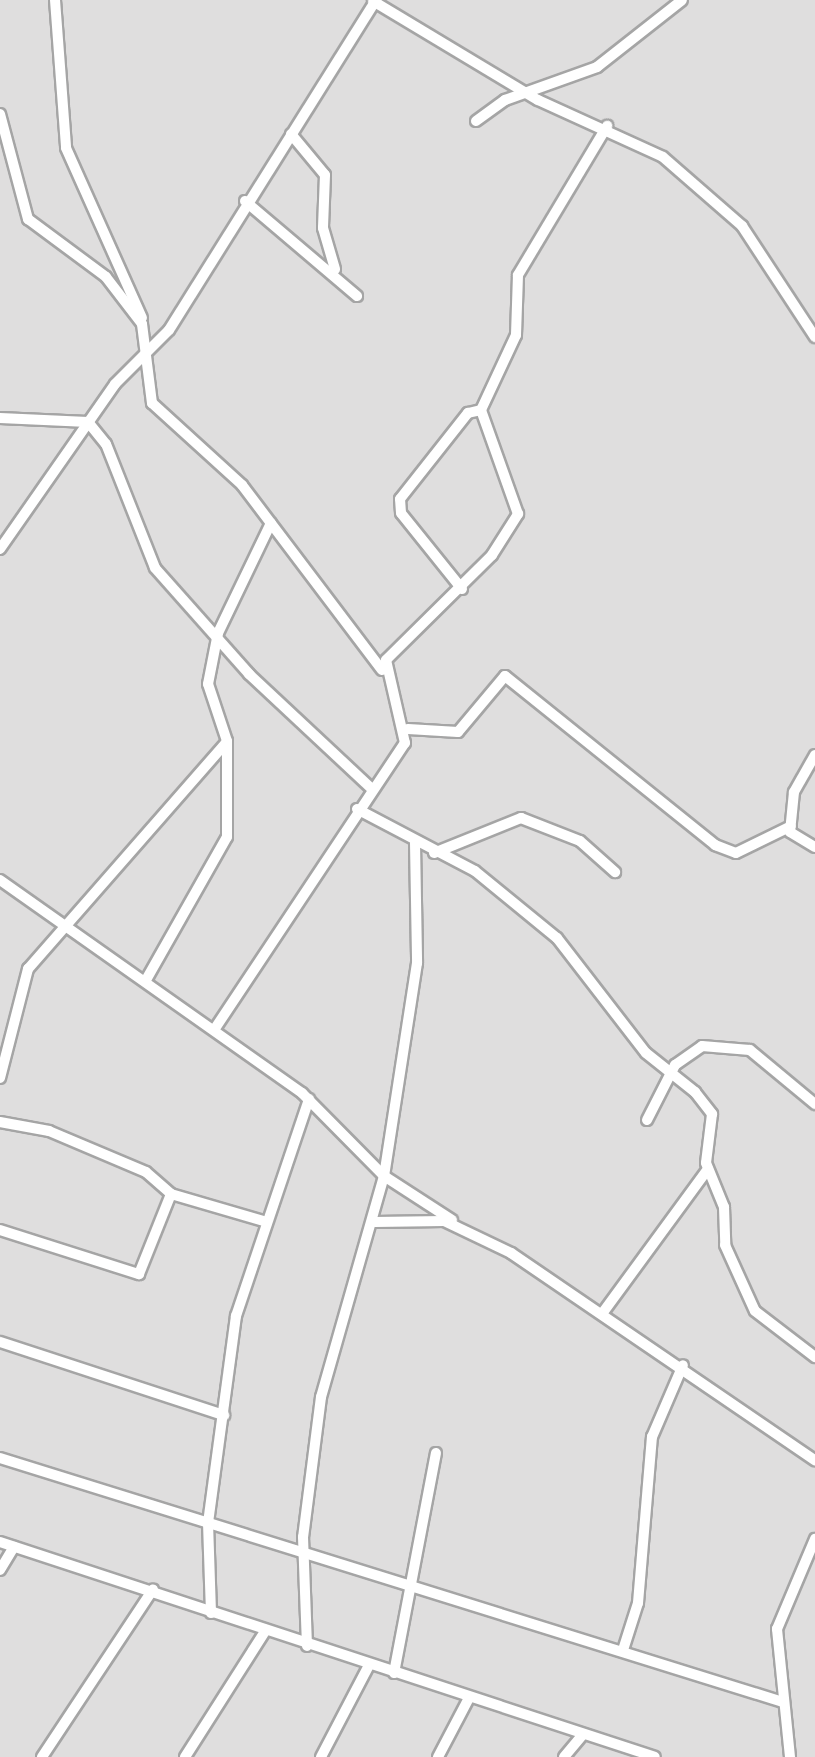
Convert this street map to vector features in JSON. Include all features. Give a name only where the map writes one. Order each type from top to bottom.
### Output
[{"type":"street","points":[[55,0],[66,148],[92,216],[127,269],[142,324],[152,402],[270,523],[382,670],[408,729]]},
{"type":"street","points":[[476,121],[526,94],[597,66],[682,0]]},
{"type":"street","points":[[0,549],[88,422],[147,354],[374,1],[526,94],[608,126],[663,157],[742,226],[815,337]]},
{"type":"street","points":[[0,114],[28,219],[106,277],[142,324]]},
{"type":"street","points":[[382,670],[462,589],[519,510],[481,410],[516,336],[518,275],[608,126]]},
{"type":"street","points":[[292,134],[326,175],[322,228],[335,268]]},
{"type":"street","points":[[245,201],[335,268],[358,296]]},
{"type":"street","points":[[462,589],[401,513],[400,498],[468,414],[481,410]]},
{"type":"street","points":[[0,418],[88,422],[106,444],[150,560],[218,633],[249,674],[372,789]]},
{"type":"street","points":[[146,980],[218,863],[229,826],[227,741],[208,684],[218,633],[270,523]]},
{"type":"street","points":[[408,729],[458,732],[505,676],[715,845],[736,853],[791,826]]},
{"type":"street","points":[[214,1030],[408,729]]},
{"type":"street","points":[[0,1078],[28,970],[227,741]]},
{"type":"street","points":[[791,826],[794,792],[815,755]]},
{"type":"street","points":[[357,809],[415,844],[475,871],[557,938],[646,1053],[674,1068],[712,1114],[708,1170],[726,1213],[725,1246],[754,1312],[815,1358]]},
{"type":"street","points":[[433,853],[521,818],[568,834],[616,872]]},
{"type":"street","points":[[791,826],[815,848]]},
{"type":"street","points":[[306,1646],[304,1553],[321,1397],[374,1222],[418,964],[415,844]]},
{"type":"street","points":[[0,880],[67,923],[308,1099],[384,1176],[604,1311],[815,1460]]},
{"type":"street","points":[[646,1120],[674,1068],[702,1046],[730,1044],[815,1104]]},
{"type":"street","points":[[211,1613],[208,1523],[236,1316],[308,1099]]},
{"type":"street","points":[[0,1122],[65,1138],[172,1194],[267,1222]]},
{"type":"street","points":[[604,1311],[708,1170]]},
{"type":"street","points":[[0,1230],[140,1274],[172,1194]]},
{"type":"street","points":[[374,1222],[460,1226]]},
{"type":"street","points":[[0,1342],[224,1415]]},
{"type":"street","points":[[623,1650],[638,1602],[652,1437],[683,1365]]},
{"type":"street","points":[[394,1673],[416,1586],[436,1453]]},
{"type":"street","points":[[0,1458],[782,1702]]},
{"type":"street","points":[[790,1757],[777,1629],[815,1538]]},
{"type":"street","points":[[0,1542],[153,1589],[306,1646],[655,1757]]},
{"type":"street","points":[[0,1570],[14,1546]]},
{"type":"street","points":[[42,1757],[153,1589]]},
{"type":"street","points":[[185,1757],[266,1630]]},
{"type":"street","points":[[321,1757],[369,1665]]},
{"type":"street","points":[[438,1757],[469,1698]]},
{"type":"street","points":[[564,1757],[582,1734]]},
{"type":"shaded area","points":[[0,0],[815,0],[815,1757],[0,1757]]}]
